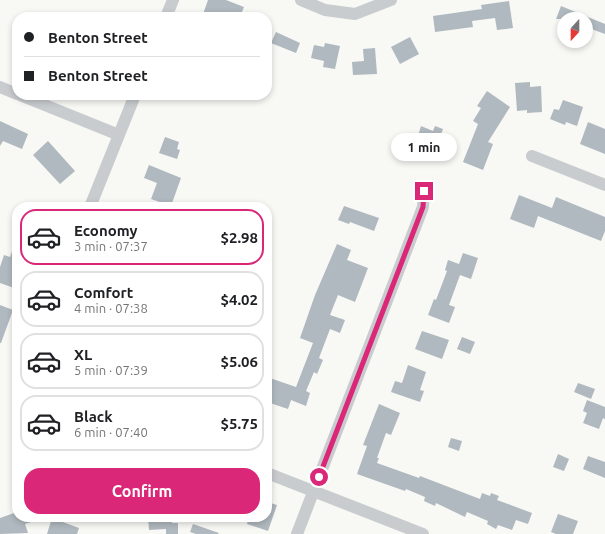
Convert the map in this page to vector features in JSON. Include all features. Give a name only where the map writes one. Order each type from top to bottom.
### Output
[{"type":"street","points":[[168,12],[173,0]]},
{"type":"street","points":[[301,0],[325,10],[355,14],[391,0]]},
{"type":"street","points":[[0,87],[12,92]]},
{"type":"street","points":[[32,100],[119,135]]},
{"type":"street","points":[[92,202],[133,100]]},
{"type":"street","points":[[532,156],[605,185]]},
{"type":"street","points":[[297,534],[423,207],[424,191]]},
{"type":"street","points":[[272,475],[423,534]]},
{"type":"building","points":[[208,0],[226,0],[244,7],[242,12],[204,12]]},
{"type":"building","points":[[509,1],[513,28],[497,30],[495,18],[472,21],[473,27],[435,32],[433,16],[482,9],[481,5]]},
{"type":"building","points":[[561,6],[576,12],[559,12]]},
{"type":"building","points":[[593,19],[605,24],[605,34],[593,30]]},
{"type":"building","points":[[276,32],[300,43],[296,53],[272,43]]},
{"type":"building","points":[[410,37],[419,54],[400,64],[391,47]]},
{"type":"building","points":[[325,43],[340,46],[335,69],[323,67],[324,61],[311,58],[314,45],[324,47]]},
{"type":"building","points":[[375,48],[377,74],[353,75],[352,62],[364,61],[363,49]]},
{"type":"building","points":[[530,82],[530,87],[541,86],[542,112],[527,113],[527,110],[517,111],[515,83]]},
{"type":"building","points":[[487,91],[510,107],[488,142],[493,144],[483,170],[463,162],[478,124],[473,121],[481,108],[477,106]]},
{"type":"building","points":[[563,100],[583,107],[577,126],[566,122],[565,125],[550,119],[554,109],[559,110]]},
{"type":"building","points":[[0,121],[28,134],[22,149],[3,141],[0,146]]},
{"type":"building","points":[[588,122],[605,129],[605,154],[580,144]]},
{"type":"building","points":[[421,126],[433,131],[435,126],[443,129],[436,148],[428,145],[426,150],[406,143],[410,133],[418,136]]},
{"type":"building","points":[[165,137],[179,142],[177,149],[180,150],[177,159],[159,153]]},
{"type":"building","points":[[48,141],[75,171],[60,184],[33,155]]},
{"type":"building","points":[[149,165],[181,178],[172,202],[160,202],[151,199],[157,183],[144,178]]},
{"type":"building","points":[[519,195],[552,208],[556,197],[605,217],[605,231],[601,241],[538,216],[534,228],[510,219]]},
{"type":"building","points":[[344,206],[379,218],[374,231],[350,222],[349,224],[338,220]]},
{"type":"building","points":[[337,244],[351,250],[347,260],[368,268],[355,302],[338,295],[330,315],[345,320],[340,333],[330,329],[319,358],[323,360],[317,374],[314,372],[306,391],[310,393],[306,406],[291,400],[288,409],[272,404],[272,379],[296,387],[313,343],[300,338],[315,295]]},
{"type":"building","points":[[12,251],[12,287],[0,283],[0,267],[4,255],[10,257]]},
{"type":"building","points":[[463,253],[478,258],[471,279],[460,275],[449,305],[455,307],[449,323],[428,315],[434,299],[436,300],[447,271],[445,270],[448,260],[459,264]]},
{"type":"building","points":[[0,305],[12,310],[12,313],[0,343]]},
{"type":"building","points":[[422,331],[449,340],[442,359],[415,349]]},
{"type":"building","points":[[462,337],[475,342],[470,354],[457,349]]},
{"type":"building","points":[[408,365],[426,372],[420,390],[424,391],[420,402],[391,392],[395,381],[402,383]]},
{"type":"building","points":[[578,383],[595,389],[591,399],[574,392]]},
{"type":"building","points":[[587,400],[605,407],[605,419],[603,418],[599,429],[583,423],[587,413],[583,411]]},
{"type":"building","points":[[379,404],[400,413],[391,435],[386,433],[377,458],[379,458],[377,463],[419,478],[420,476],[480,499],[482,493],[490,496],[491,493],[499,496],[497,500],[532,513],[528,524],[516,520],[512,530],[498,525],[496,529],[487,524],[488,521],[467,512],[465,517],[436,503],[435,506],[424,501],[425,497],[406,489],[405,491],[357,474],[367,446],[363,445]]},
{"type":"building","points":[[451,438],[462,441],[459,451],[448,447]]},
{"type":"building","points":[[558,454],[569,459],[564,471],[553,467]]},
{"type":"building","points":[[588,456],[605,462],[605,478],[583,469]]},
{"type":"building","points":[[272,504],[277,505],[272,519]]},
{"type":"building","points":[[12,514],[12,522],[31,522],[25,524],[28,533],[0,534],[0,518]]},
{"type":"building","points":[[558,514],[578,521],[573,534],[556,534],[551,532]]},
{"type":"building","points":[[51,522],[63,522],[79,528],[77,534],[47,534]]},
{"type":"building","points":[[148,522],[178,523],[178,534],[166,534],[166,529],[149,530]]},
{"type":"building","points":[[248,522],[271,522],[268,531],[247,524]]},
{"type":"building","points":[[193,524],[219,533],[196,534],[190,532]]},
{"type":"route","points":[[319,477],[423,207],[424,191]]}]
